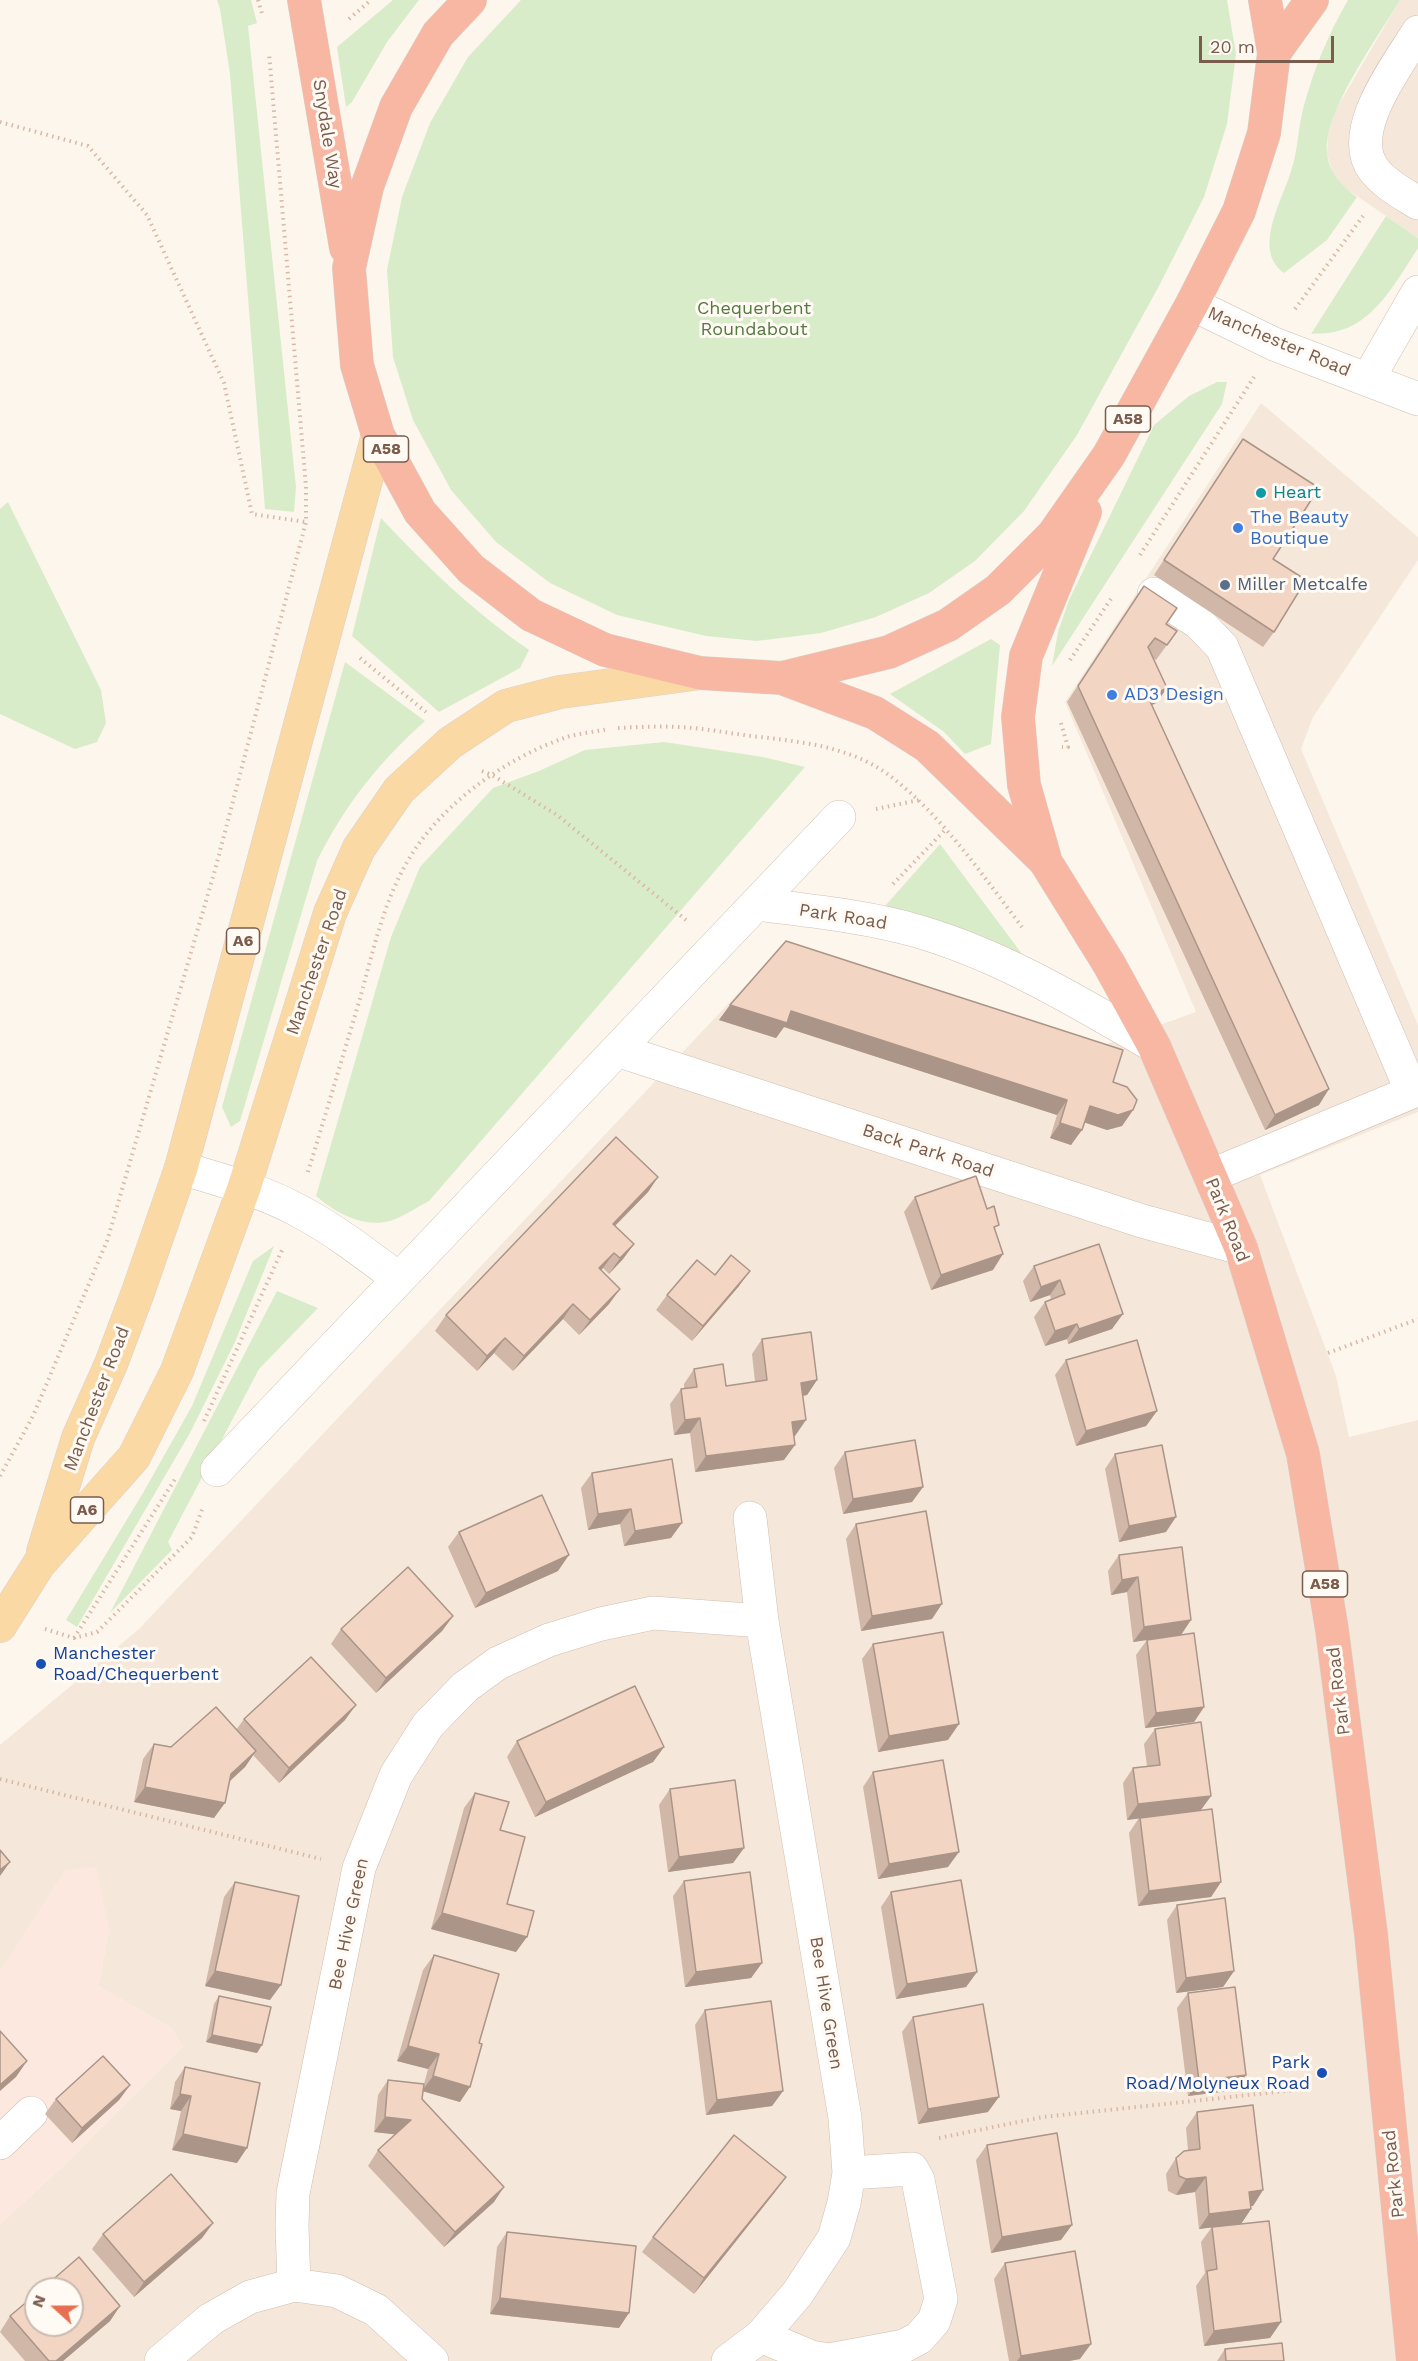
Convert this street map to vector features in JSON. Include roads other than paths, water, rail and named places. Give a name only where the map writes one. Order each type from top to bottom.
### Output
[{"type":"highway","name":"Snydale Way","points":[[304,0],[349,268]]},
{"type":"highway","name":"A58","points":[[470,0],[438,34],[396,107],[367,187],[349,268],[357,364],[378,435],[420,512],[471,569],[531,615],[604,650],[700,673],[782,678],[889,652],[948,625],[998,590],[1053,536],[1109,455],[1192,304],[1239,212],[1264,133],[1274,53],[1265,0]]},
{"type":"highway","points":[[1274,53],[1312,0]]},
{"type":"highway","name":"Park Road","points":[[1046,861],[1024,785],[1020,748],[1018,717],[1026,656],[1109,455]]},
{"type":"highway","name":"Park Road","points":[[782,678],[875,713],[927,746],[1046,861],[1109,964],[1154,1046],[1241,1248],[1303,1454],[1332,1630],[1371,1934],[1413,2361]]},
{"type":"main road","name":"Manchester Road","points":[[39,1564],[78,1438],[130,1313],[181,1168],[378,435]]},
{"type":"main road","name":"Manchester Road","points":[[3,1622],[39,1564],[134,1457],[177,1371],[244,1188],[330,914],[359,848],[399,790],[450,743],[506,706],[560,692],[700,673]]},
{"type":"street","points":[[1418,32],[1376,101],[1368,125],[1366,148],[1372,168],[1386,183],[1418,203]]},
{"type":"street","name":"Manchester Road","points":[[1368,379],[1418,292]]},
{"type":"street","name":"Manchester Road","points":[[1192,304],[1274,344],[1418,399]]},
{"type":"street","points":[[1154,594],[1199,623],[1222,647],[1412,1092],[1210,1176]]},
{"type":"street","points":[[217,1470],[840,817]]},
{"type":"street","name":"Park Road","points":[[756,904],[862,918],[919,931],[1014,967],[1154,1046]]},
{"type":"street","name":"Back Park Road","points":[[617,1050],[1142,1221],[1241,1248]]},
{"type":"street","points":[[181,1168],[244,1188],[297,1209],[335,1231],[399,1279]]},
{"type":"street","name":"Bee Hive Green","points":[[728,2361],[761,2336],[797,2294],[834,2238],[844,2203],[849,2173],[845,2118],[762,1621],[750,1518]]},
{"type":"street","name":"Bee Hive Green","points":[[294,2285],[292,2226],[294,2193],[358,1868],[396,1775],[428,1725],[465,1687],[498,1663],[549,1640],[601,1624],[653,1613],[762,1621]]},
{"type":"street","points":[[0,2142],[31,2113]]},
{"type":"street","points":[[761,2336],[811,2357],[830,2360],[904,2346],[919,2338],[934,2321],[941,2299],[918,2180],[912,2169],[849,2173]]},
{"type":"street","points":[[161,2361],[210,2319],[250,2297],[294,2285],[337,2292],[376,2310],[432,2361]]},
{"type":"place","name":"Heart","points":[[1261,493]]},
{"type":"place","name":"The Beauty Boutique","points":[[1238,528]]},
{"type":"place","name":"Miller Metcalfe","points":[[1225,585]]},
{"type":"place","name":"AD3 Design","points":[[1112,695]]},
{"type":"place","name":"Manchester Road/Chequerbent","points":[[41,1664]]},
{"type":"place","name":"Park Road/Molyneux Road","points":[[1322,2073]]},
{"type":"park label","name":"Chequerbent Roundabout","points":[[754,319]]}]
